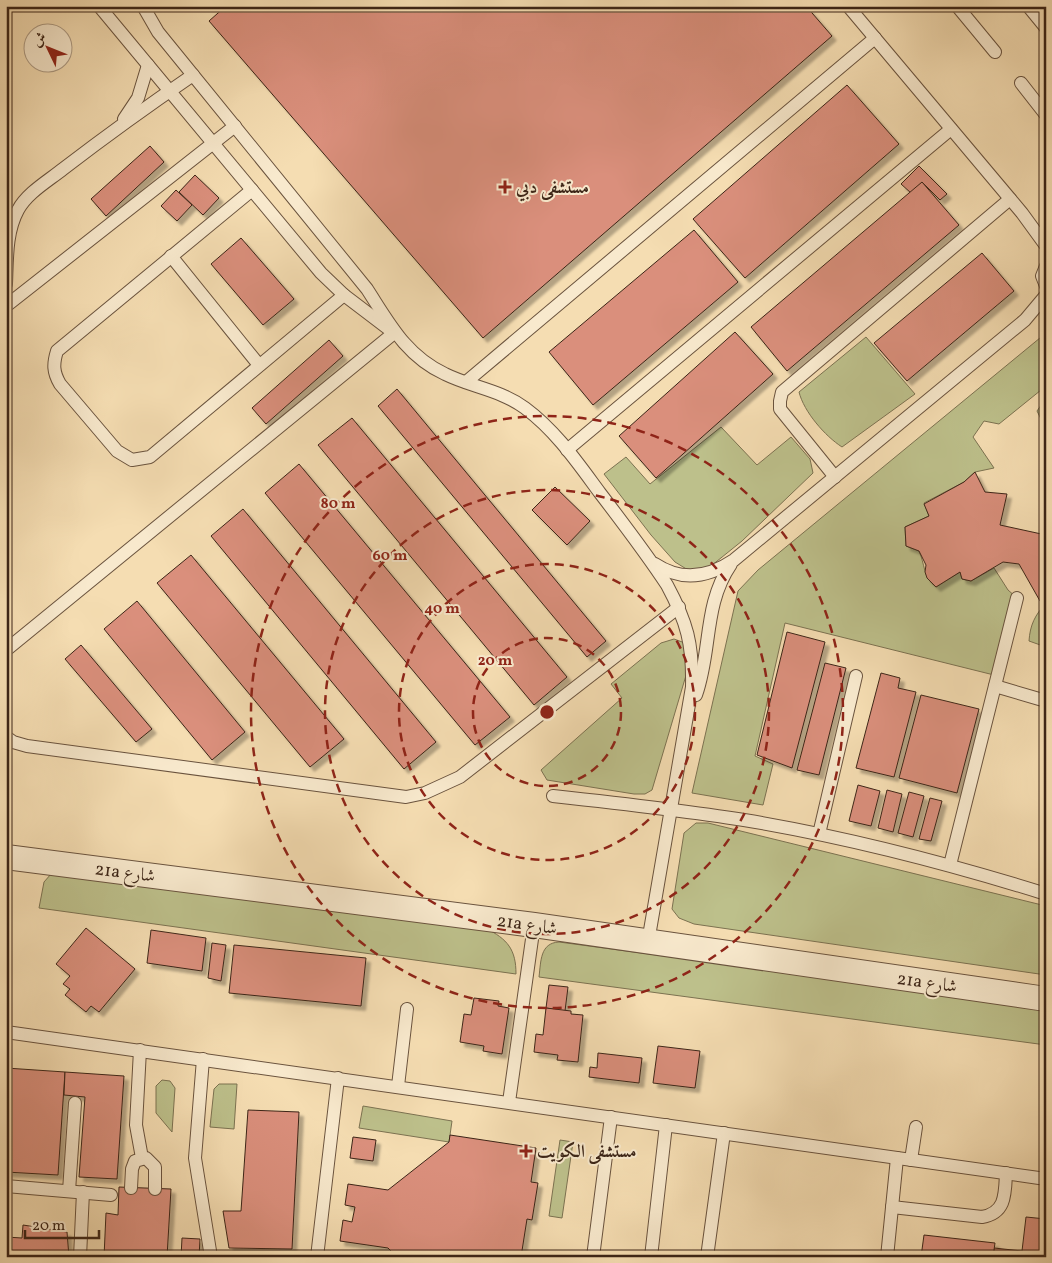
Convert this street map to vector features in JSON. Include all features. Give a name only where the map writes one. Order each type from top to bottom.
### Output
[{"type":"street","name":"21a شارع","points":[[6,856],[534,925],[1046,999]]},
{"type":"lane","points":[[99,6],[321,273],[344,295],[394,333]]},
{"type":"lane","points":[[144,6],[158,32],[367,289],[394,333],[409,350],[426,364],[466,382],[496,392],[523,407],[547,426],[650,560],[679,607],[689,635],[693,662],[689,714],[648,942]]},
{"type":"lane","points":[[848,6],[1010,199],[1046,246]]},
{"type":"lane","points":[[957,6],[994,52]]},
{"type":"lane","points":[[1028,6],[1046,28]]},
{"type":"lane","points":[[466,382],[875,38]]},
{"type":"lane","points":[[117,128],[138,98],[148,65]]},
{"type":"lane","points":[[6,284],[8,241],[12,223],[19,207],[32,193],[117,128],[193,75]]},
{"type":"lane","points":[[1022,83],[1046,115]]},
{"type":"lane","points":[[6,306],[234,126]]},
{"type":"lane","points":[[567,450],[951,129]]},
{"type":"lane","points":[[252,190],[57,351],[53,362],[54,374],[60,384],[117,451],[132,460],[141,460],[150,456],[344,295]]},
{"type":"lane","points":[[835,476],[780,409],[782,392],[1010,199]]},
{"type":"lane","points":[[171,256],[259,365]]},
{"type":"lane","points":[[1046,266],[1042,276],[1046,286]]},
{"type":"lane","points":[[650,560],[665,571],[683,576],[701,576],[734,560],[1025,320],[1046,295]]},
{"type":"lane","points":[[6,650],[394,333]]},
{"type":"lane","points":[[689,714],[704,672],[711,610],[716,592],[734,560]]},
{"type":"lane","points":[[950,865],[1017,598]]},
{"type":"lane","points":[[6,737],[13,742],[27,746],[406,797],[425,793],[460,777],[679,607]]},
{"type":"lane","points":[[819,834],[856,676]]},
{"type":"lane","points":[[995,686],[1046,701]]},
{"type":"lane","points":[[553,796],[672,809],[819,834],[950,865],[1046,894]]},
{"type":"lane","points":[[509,1102],[534,925]]},
{"type":"lane","points":[[398,1086],[407,1009]]},
{"type":"lane","points":[[7,1032],[1046,1179]]},
{"type":"lane","points":[[140,1050],[136,1125],[142,1158]]},
{"type":"lane","points":[[203,1059],[194,1158],[211,1257]]},
{"type":"lane","points":[[317,1257],[338,1078]]},
{"type":"lane","points":[[69,1191],[74,1102]]},
{"type":"lane","points":[[593,1257],[611,1117]]},
{"type":"lane","points":[[651,1257],[666,1125]]},
{"type":"lane","points":[[912,1160],[916,1127]]},
{"type":"lane","points":[[706,1257],[724,1133]]},
{"type":"lane","points":[[131,1188],[133,1165],[142,1158],[150,1159],[155,1167],[155,1189]]},
{"type":"lane","points":[[887,1257],[897,1158]]},
{"type":"lane","points":[[892,1207],[982,1217],[989,1216],[996,1213],[1004,1201],[1006,1173]]},
{"type":"lane","points":[[6,1186],[111,1194]]},
{"type":"lane","points":[[80,1257],[83,1192]]},
{"type":"green space","points":[[1046,333],[1046,386],[999,424],[984,421],[973,437],[994,468],[975,472],[964,482],[924,503],[929,516],[905,527],[906,546],[919,551],[926,575],[936,587],[960,572],[962,579],[971,581],[994,568],[1008,590],[1016,597],[994,675],[785,623],[755,756],[773,764],[763,805],[692,793],[738,591],[758,570]]},
{"type":"green space","points":[[866,337],[915,394],[842,447],[816,423],[805,407],[799,392]]},
{"type":"green space","points":[[1046,398],[1046,429],[1037,411]]},
{"type":"green space","points":[[721,427],[757,465],[791,437],[810,459],[813,473],[742,541],[706,570],[688,570],[675,562],[651,535],[604,474],[626,457],[650,484]]},
{"type":"green space","points":[[1046,603],[1046,647],[1029,641],[1034,620]]},
{"type":"green space","points":[[674,639],[685,643],[687,672],[652,790],[645,794],[634,794],[547,780],[541,770],[622,698],[611,684],[661,643]]},
{"type":"green space","points":[[696,823],[708,823],[1046,906],[1046,975],[694,924],[679,918],[672,909],[684,833]]},
{"type":"green space","points":[[51,874],[485,928],[500,936],[509,946],[516,966],[516,974],[39,908],[44,882]]},
{"type":"green space","points":[[559,942],[1046,1007],[1046,1045],[539,977],[541,959],[545,949],[553,943]]},
{"type":"green space","points":[[162,1080],[170,1081],[175,1088],[172,1132],[156,1113],[156,1086]]},
{"type":"green space","points":[[219,1084],[237,1084],[234,1129],[210,1127],[214,1089]]},
{"type":"green space","points":[[363,1106],[452,1121],[449,1142],[359,1128]]},
{"type":"green space","points":[[560,1140],[573,1142],[562,1218],[549,1216]]},
{"type":"building","name":"مستشفى دبي","points":[[226,6],[806,6],[832,36],[483,338],[209,21]]},
{"type":"building","points":[[847,85],[899,144],[745,278],[693,219]]},
{"type":"building","points":[[150,146],[164,162],[106,216],[91,199]]},
{"type":"building","points":[[919,166],[947,194],[940,200],[922,182],[911,193],[901,184]]},
{"type":"building","points":[[195,175],[219,198],[203,215],[179,192]]},
{"type":"building","points":[[922,182],[959,225],[787,371],[751,327]]},
{"type":"building","points":[[176,190],[192,205],[177,221],[161,206]]},
{"type":"building","points":[[694,230],[738,282],[593,405],[549,352]]},
{"type":"building","points":[[241,238],[294,299],[263,325],[211,264]]},
{"type":"building","points":[[982,253],[1014,291],[907,381],[874,343]]},
{"type":"building","points":[[735,332],[773,374],[656,478],[619,436]]},
{"type":"building","points":[[329,340],[343,356],[266,424],[252,408]]},
{"type":"building","points":[[397,389],[606,641],[587,657],[378,406]]},
{"type":"building","points":[[352,418],[567,677],[534,705],[318,445]]},
{"type":"building","points":[[299,464],[510,717],[475,745],[265,493]]},
{"type":"building","points":[[975,472],[985,492],[1007,494],[1000,525],[1046,535],[1046,599],[1040,601],[1019,564],[1003,562],[971,581],[962,579],[960,572],[936,587],[927,578],[925,572],[926,565],[919,551],[906,546],[905,527],[929,516],[924,504],[964,482]]},
{"type":"building","points":[[555,487],[590,521],[567,545],[532,510]]},
{"type":"building","points":[[243,509],[436,742],[404,769],[211,536]]},
{"type":"building","points":[[191,555],[344,739],[310,767],[157,583]]},
{"type":"building","points":[[137,601],[245,732],[212,760],[104,629]]},
{"type":"building","points":[[787,632],[825,642],[792,768],[757,755]]},
{"type":"building","points":[[81,645],[152,729],[136,742],[65,659]]},
{"type":"building","points":[[825,663],[846,668],[819,775],[797,770]]},
{"type":"building","points":[[881,673],[900,678],[898,688],[916,692],[894,777],[856,768]]},
{"type":"building","points":[[921,695],[979,709],[957,793],[899,778]]},
{"type":"building","points":[[858,785],[880,791],[871,826],[849,821]]},
{"type":"building","points":[[887,790],[902,794],[893,832],[878,828]]},
{"type":"building","points":[[909,792],[924,796],[913,837],[898,833]]},
{"type":"building","points":[[930,798],[942,801],[931,841],[919,839]]},
{"type":"building","points":[[86,928],[135,969],[99,1012],[91,1006],[86,1012],[65,995],[70,989],[63,984],[70,976],[56,964]]},
{"type":"building","points":[[151,930],[206,938],[202,971],[147,963]]},
{"type":"building","points":[[212,943],[226,945],[221,981],[208,978]]},
{"type":"building","points":[[234,945],[366,958],[361,1006],[229,993]]},
{"type":"building","points":[[549,985],[568,987],[565,1011],[546,1008]]},
{"type":"building","points":[[474,998],[499,1001],[498,1006],[509,1008],[502,1054],[483,1051],[484,1046],[460,1042],[464,1014],[471,1015]]},
{"type":"building","points":[[546,1008],[571,1011],[571,1014],[583,1015],[578,1062],[557,1060],[558,1055],[534,1052],[536,1034],[543,1035]]},
{"type":"building","points":[[658,1046],[700,1051],[695,1088],[653,1083]]},
{"type":"building","points":[[598,1053],[642,1058],[639,1083],[589,1077],[590,1067],[597,1068]]},
{"type":"building","points":[[6,1068],[65,1072],[58,1175],[6,1172]]},
{"type":"building","points":[[65,1072],[124,1076],[117,1179],[79,1177],[85,1097],[64,1095]]},
{"type":"building","points":[[248,1110],[299,1112],[292,1249],[229,1248],[223,1211],[241,1211]]},
{"type":"building","points":[[450,1135],[536,1148],[531,1182],[538,1183],[532,1220],[527,1219],[521,1257],[397,1257],[388,1248],[340,1241],[343,1220],[352,1222],[355,1207],[345,1205],[348,1184],[388,1190],[449,1142]]},
{"type":"building","points":[[353,1137],[376,1140],[373,1161],[350,1158]]},
{"type":"building","points":[[119,1187],[171,1189],[167,1257],[104,1257],[106,1213],[118,1215]]},
{"type":"building","points":[[1026,1217],[1046,1219],[1046,1257],[993,1257],[994,1248],[1022,1251]]},
{"type":"building","points":[[23,1225],[67,1232],[69,1257],[6,1257],[6,1237],[22,1238]]},
{"type":"building","points":[[924,1235],[995,1243],[993,1257],[921,1257]]},
{"type":"building","points":[[182,1238],[200,1239],[199,1257],[181,1257]]},
{"type":"place","name":"مستشفى دبي","points":[[505,187]]},
{"type":"place","name":"مستشفى الكويت","points":[[526,1151]]}]
